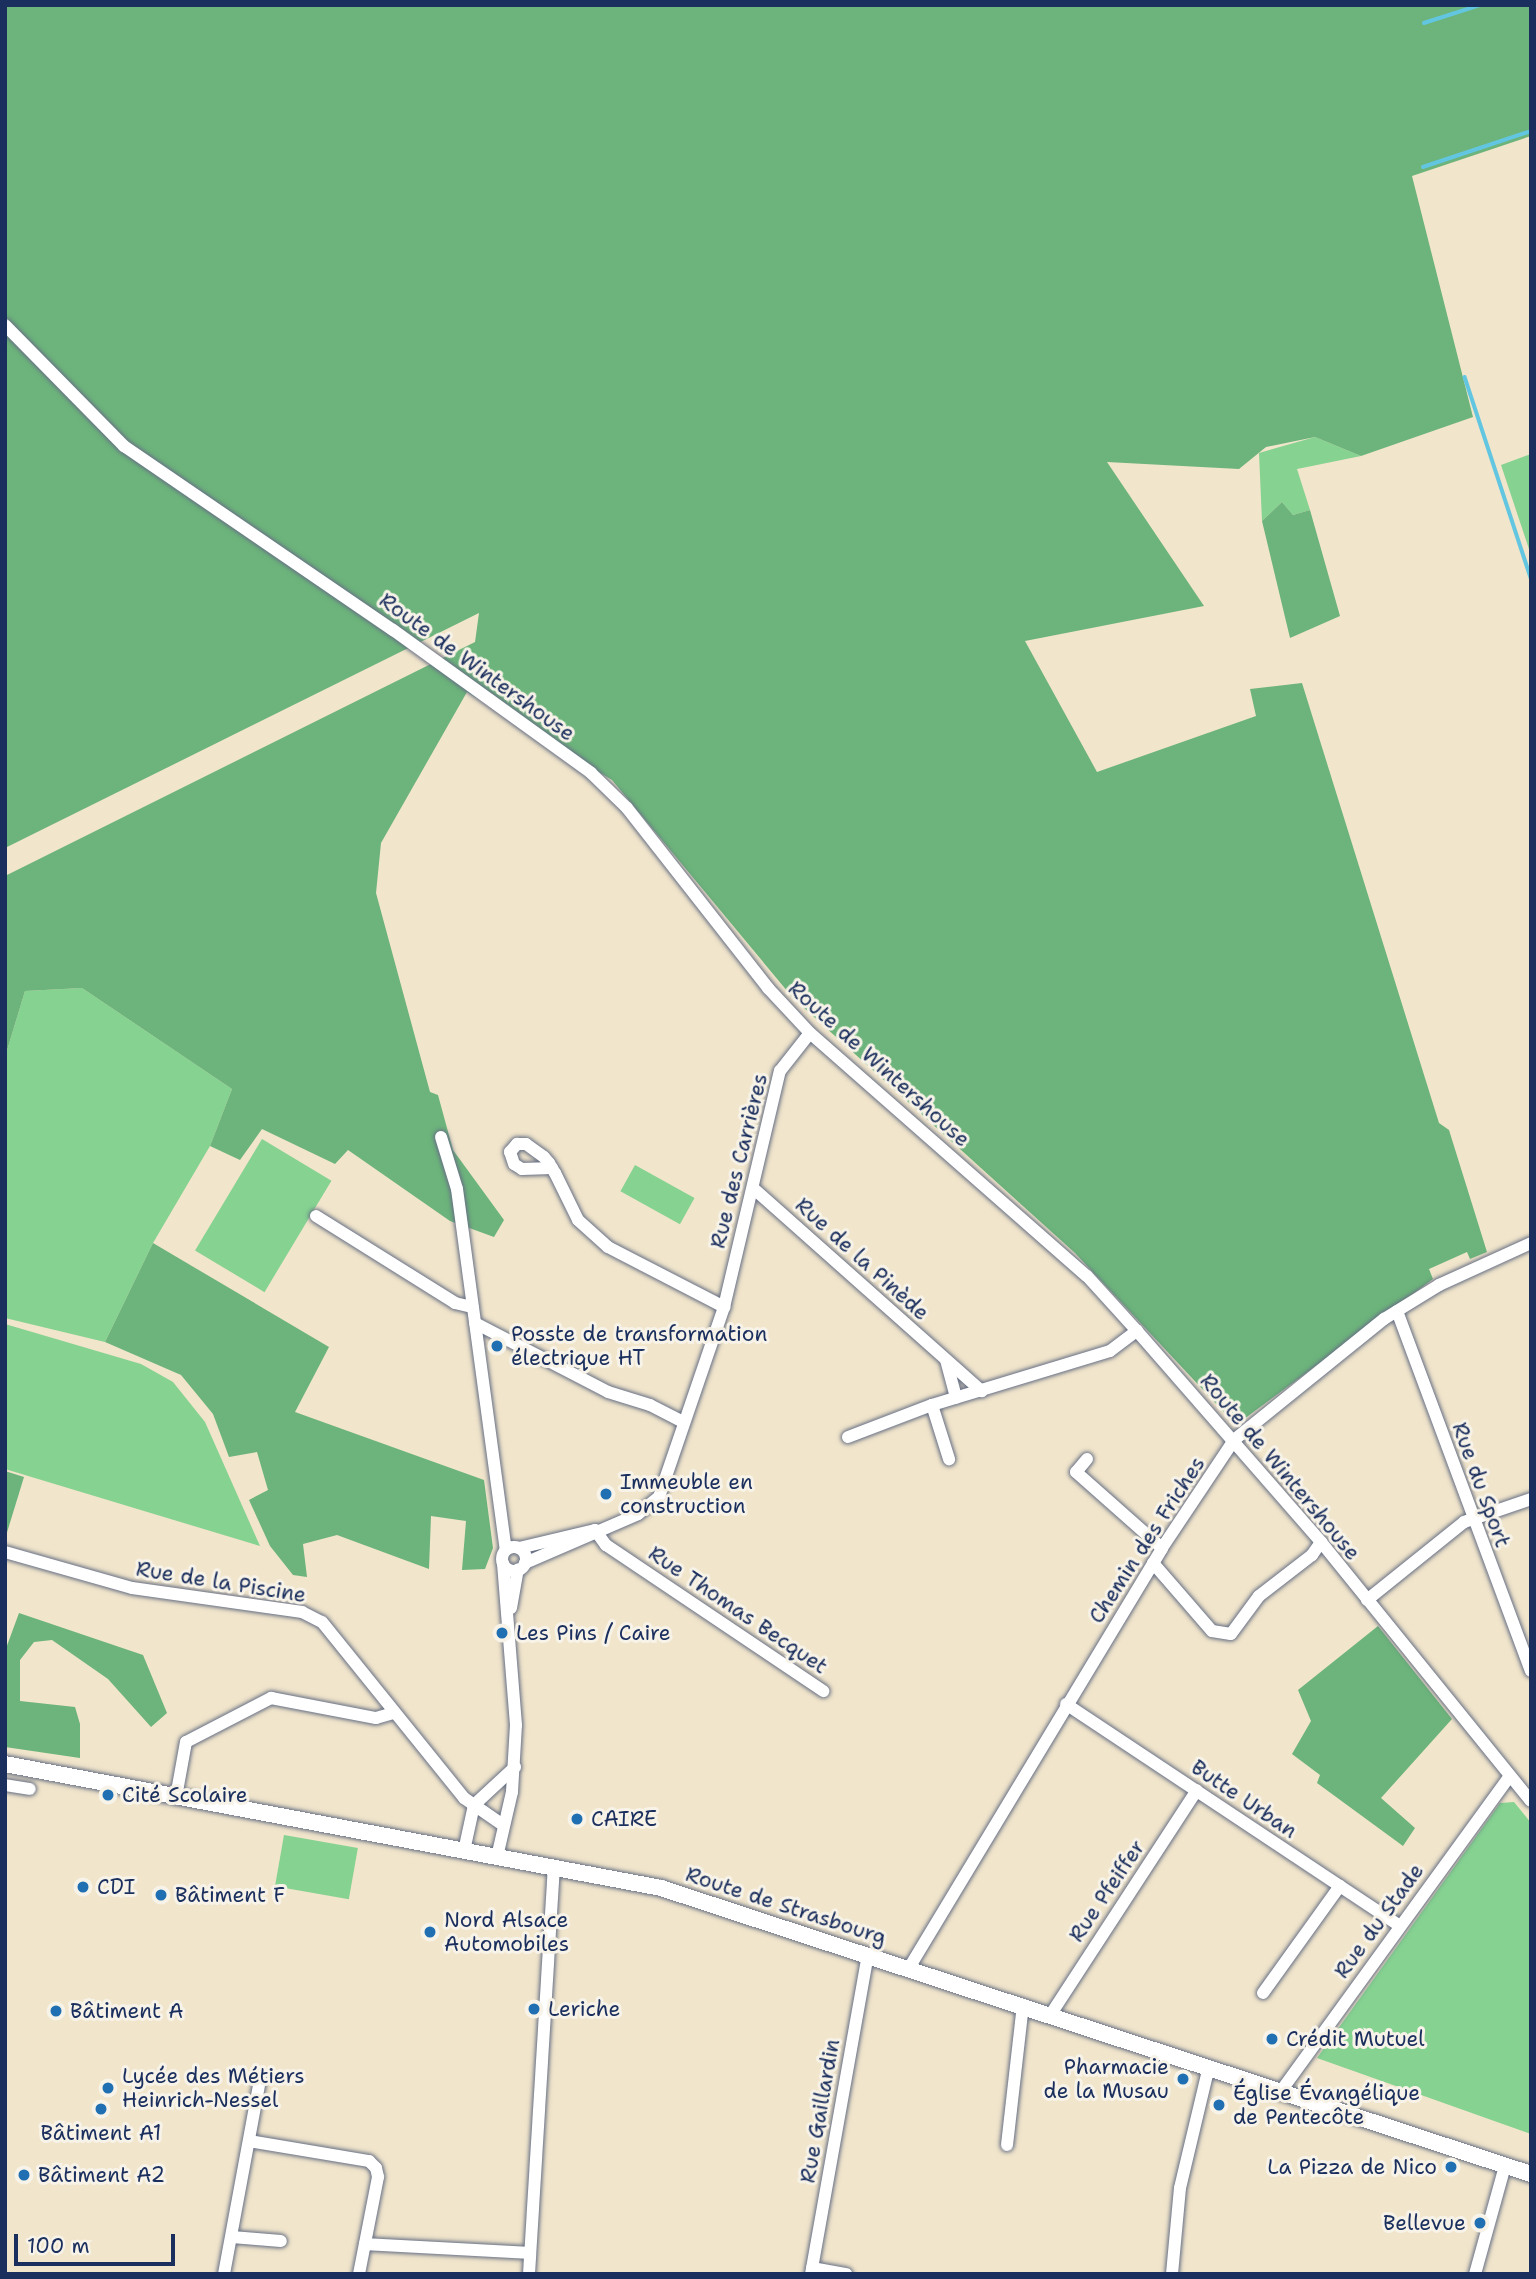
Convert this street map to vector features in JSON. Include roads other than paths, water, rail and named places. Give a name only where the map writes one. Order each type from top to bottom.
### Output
[{"type":"main road","name":"Route de Strasbourg","points":[[5,1764],[661,1888],[1531,2174]]},
{"type":"street","name":"Route de Wintershouse","points":[[5,325],[124,446],[393,630],[591,773],[627,808],[768,988],[810,1033],[1087,1276],[1321,1542],[1531,1801]]},
{"type":"street","name":"Rue des Carrières","points":[[522,1566],[601,1528],[645,1511],[659,1497],[724,1307],[780,1071],[810,1033]]},
{"type":"street","points":[[441,1137],[457,1189],[498,1513],[522,1566],[510,1626]]},
{"type":"street","points":[[552,1168],[575,1215],[590,1233],[638,1266],[724,1307]]},
{"type":"street","name":"Rue de la Pinède","points":[[753,1188],[982,1391]]},
{"type":"street","points":[[316,1216],[455,1303],[473,1307]]},
{"type":"street","name":"Chemin des Friches","points":[[909,1968],[1162,1548],[1234,1440],[1397,1311],[1439,1285],[1531,1243]]},
{"type":"street","name":"Rue du Sport","points":[[1397,1311],[1531,1671]]},
{"type":"street","points":[[475,1323],[608,1392],[650,1405],[683,1422]]},
{"type":"street","points":[[848,1437],[932,1405],[1110,1351],[1137,1331]]},
{"type":"street","points":[[946,1360],[956,1398]]},
{"type":"street","points":[[932,1405],[949,1459]]},
{"type":"street","points":[[1087,1459],[1076,1472],[1162,1548]]},
{"type":"street","points":[[1367,1600],[1473,1518],[1531,1499]]},
{"type":"street","name":"Rue des Carrières","points":[[514,1548],[601,1528]]},
{"type":"street","name":"Rue Thomas Becquet","points":[[601,1528],[631,1562],[823,1690]]},
{"type":"street","points":[[1153,1563],[1212,1631],[1231,1634],[1259,1596],[1312,1555],[1321,1542]]},
{"type":"street","points":[[497,1857],[514,1768],[517,1696],[503,1564],[514,1548]]},
{"type":"street","name":"Rue de la Piscine","points":[[5,1552],[132,1588],[302,1612],[322,1622],[394,1713],[474,1805],[503,1825]]},
{"type":"street","points":[[503,1564],[522,1566]]},
{"type":"street","points":[[176,1797],[186,1742],[271,1698],[376,1718],[394,1713]]},
{"type":"street","name":"Butte Urban","points":[[1066,1704],[1399,1925]]},
{"type":"street","points":[[464,1851],[474,1805],[514,1768]]},
{"type":"street","name":"Rue du Stade","points":[[1281,2091],[1399,1925],[1510,1776]]},
{"type":"street","points":[[5,1785],[30,1789]]},
{"type":"street","name":"Rue Pfeiffer","points":[[1051,2014],[1197,1790]]},
{"type":"street","points":[[529,2274],[554,1869]]},
{"type":"street","points":[[1263,1993],[1340,1886]]},
{"type":"street","name":"Rue Gaillardin","points":[[812,2271],[868,1955]]},
{"type":"street","points":[[1007,2145],[1023,2005]]},
{"type":"street","points":[[1172,2274],[1180,2188],[1209,2066]]},
{"type":"street","points":[[224,2274],[260,2079]]},
{"type":"street","points":[[249,2141],[369,2161],[378,2178],[359,2274]]},
{"type":"street","points":[[1475,2274],[1505,2166]]},
{"type":"street","points":[[232,2237],[281,2241]]},
{"type":"street","points":[[365,2244],[530,2253]]},
{"type":"street","points":[[812,2271],[846,2274]]},
{"type":"waterway","points":[[1424,23],[1480,5]]},
{"type":"waterway","points":[[1423,167],[1531,131]]},
{"type":"waterway","points":[[1465,377],[1531,578]]},
{"type":"place","name":"Posste de transformation électrique HT","points":[[497,1346]]},
{"type":"place","name":"Immeuble en construction","points":[[606,1494]]},
{"type":"place","name":"Les Pins / Caire","points":[[502,1633]]},
{"type":"place","name":"Cité Scolaire","points":[[108,1795]]},
{"type":"place","name":"CAIRE","points":[[577,1819]]},
{"type":"place","name":"CDI","points":[[83,1887]]},
{"type":"place","name":"Bâtiment F","points":[[161,1895]]},
{"type":"place","name":"Nord Alsace Automobiles","points":[[430,1932]]},
{"type":"place","name":"Leriche","points":[[534,2009]]},
{"type":"place","name":"Bâtiment A","points":[[56,2011]]},
{"type":"place","name":"Crédit Mutuel","points":[[1272,2039]]},
{"type":"place","name":"Pharmacie de la Musau","points":[[1183,2079]]},
{"type":"place","name":"Lycée des Métiers Heinrich-Nessel","points":[[108,2088]]},
{"type":"place","name":"Église Évangélique de Pentecôte","points":[[1219,2105]]},
{"type":"place","name":"Bâtiment A1","points":[[101,2109]]},
{"type":"place","name":"La Pizza de Nico","points":[[1451,2167]]},
{"type":"place","name":"Bâtiment A2","points":[[24,2175]]},
{"type":"place","name":"Bellevue","points":[[1480,2223]]}]
